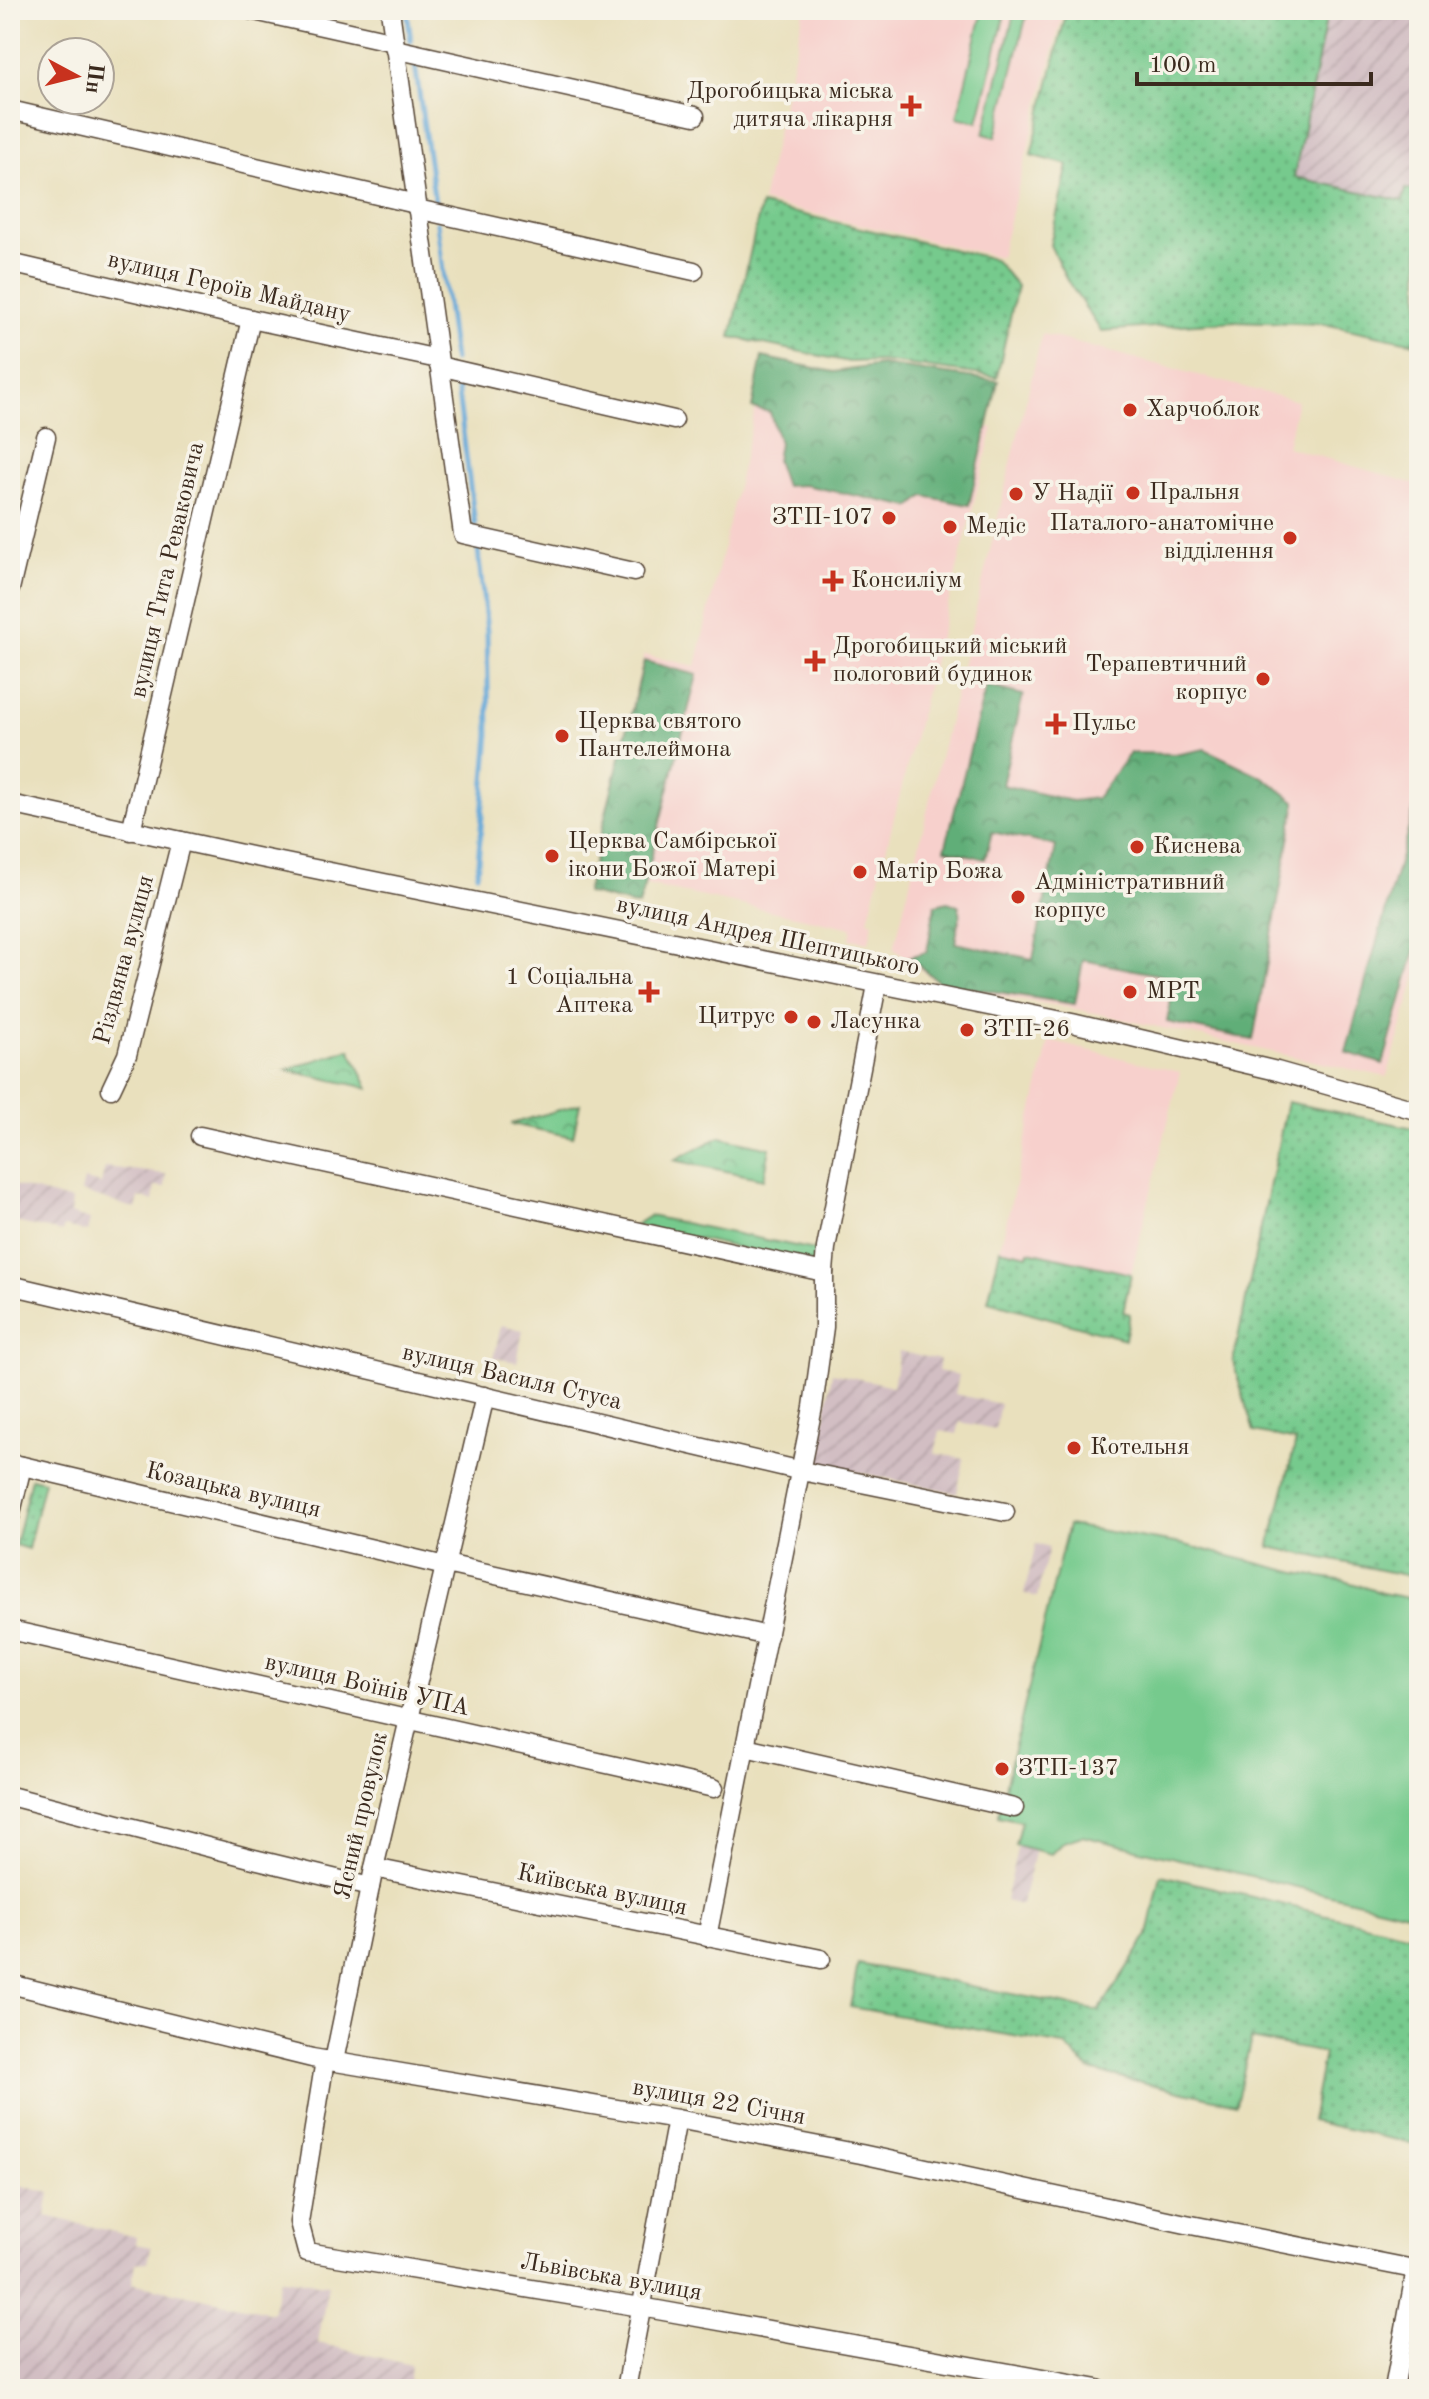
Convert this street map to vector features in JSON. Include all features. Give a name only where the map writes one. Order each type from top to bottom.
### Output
[{"type":"street","points":[[250,10],[695,116]]},
{"type":"street","points":[[390,10],[463,534],[634,572]]},
{"type":"street","points":[[10,110],[694,271]]},
{"type":"street","name":"вулиця Героїв Майдану","points":[[10,263],[674,420]]},
{"type":"street","name":"вулиця Тита Реваковича","points":[[131,831],[251,319]]},
{"type":"street","points":[[10,589],[46,437]]},
{"type":"street","name":"вулиця Андрея Шептицького","points":[[10,804],[1087,1027],[1277,1071],[1419,1111]]},
{"type":"street","name":"Різдвяна вулиця","points":[[111,1089],[127,1055],[181,841]]},
{"type":"street","points":[[707,1937],[802,1471],[824,1327],[826,1248],[877,985]]},
{"type":"street","points":[[200,1136],[824,1272]]},
{"type":"street","name":"вулиця Василя Стуса","points":[[10,1285],[802,1471],[1005,1512]]},
{"type":"street","name":"Ясний провулок","points":[[329,2060],[485,1396]]},
{"type":"street","points":[[10,1517],[16,1465]]},
{"type":"street","name":"Козацька вулиця","points":[[16,1465],[768,1636]]},
{"type":"street","name":"вулиця Воїнів УПА","points":[[10,1630],[714,1788]]},
{"type":"street","points":[[745,1747],[1014,1808]]},
{"type":"street","name":"Київська вулиця","points":[[10,1796],[254,1859],[821,1959]]},
{"type":"street","name":"вулиця 22 Січня","points":[[10,1984],[329,2060],[677,2119],[861,2154],[1418,2270]]},
{"type":"street","name":"Львівська вулиця","points":[[329,2060],[299,2222],[307,2252],[641,2307],[1098,2389]]},
{"type":"street","points":[[626,2389],[677,2119]]},
{"type":"street","points":[[1394,2389],[1418,2270]]},
{"type":"shaded area","name":"Дрогобицька міська дитяча лікарня","points":[[804,10],[1064,10],[1000,257],[762,202]]},
{"type":"shaded area","points":[[1328,10],[1419,10],[1419,192],[1406,189],[1403,201],[1294,177]]},
{"type":"shaded area","points":[[1042,334],[1297,401],[1287,447],[1419,485],[1419,967],[1387,1077],[1071,1008],[943,987],[894,949]]},
{"type":"shaded area","name":"Дрогобицький міський пологовий будинок","points":[[762,379],[993,428],[868,920],[873,922],[869,942],[850,939],[852,928],[590,873],[644,655],[696,666]]},
{"type":"shaded area","points":[[1049,1041],[1180,1072],[1131,1274],[1030,1251],[1028,1255],[1000,1249]]},
{"type":"shaded area","points":[[105,1167],[166,1174],[165,1187],[155,1186],[153,1201],[139,1197],[136,1209],[81,1192],[84,1180],[101,1184]]},
{"type":"shaded area","points":[[10,1184],[72,1201],[70,1214],[90,1220],[87,1232],[64,1227],[62,1232],[10,1221]]},
{"type":"shaded area","points":[[501,1325],[523,1330],[517,1362],[494,1358]]},
{"type":"shaded area","points":[[899,1351],[940,1360],[938,1371],[959,1375],[955,1394],[1000,1404],[995,1429],[960,1422],[957,1434],[940,1431],[935,1453],[964,1459],[957,1493],[817,1464],[832,1373],[893,1386]]},
{"type":"shaded area","points":[[1036,1544],[1049,1547],[1037,1597],[1024,1594]]},
{"type":"shaded area","points":[[1018,1845],[1035,1849],[1021,1905],[1005,1901]]},
{"type":"shaded area","points":[[10,2183],[50,2193],[46,2216],[136,2237],[135,2244],[151,2247],[148,2262],[135,2263],[132,2283],[272,2313],[280,2279],[328,2284],[318,2343],[411,2365],[409,2389],[10,2389]]},
{"type":"green space","points":[[983,10],[1006,10],[978,122],[957,117]]},
{"type":"green space","points":[[1015,10],[1028,10],[996,137],[984,134]]},
{"type":"green space","points":[[1067,10],[1328,10],[1294,177],[1403,201],[1406,189],[1419,192],[1419,344],[1324,324],[1235,321],[1101,331],[1067,280],[1050,245],[1068,165],[1031,155]]},
{"type":"green space","points":[[761,205],[994,259],[1017,286],[997,377],[882,361],[849,362],[731,337]]},
{"type":"green space","points":[[762,357],[834,372],[881,365],[998,381],[969,505],[924,496],[911,507],[804,485],[785,486],[776,460],[779,443],[770,412],[752,408]]},
{"type":"green space","points":[[644,661],[697,675],[639,906],[586,893]]},
{"type":"green space","points":[[986,686],[1023,695],[1002,785],[1072,801],[1096,798],[1130,753],[1180,754],[1205,749],[1263,777],[1296,802],[1253,1040],[1167,1022],[1175,978],[1083,960],[1075,1004],[940,983],[909,957],[927,952],[935,905],[948,902],[959,906],[955,943],[1033,959],[1056,846],[992,832],[985,859],[945,849]]},
{"type":"green space","points":[[1419,791],[1419,937],[1383,1064],[1346,1052]]},
{"type":"green space","points":[[350,1049],[369,1088],[286,1070]]},
{"type":"green space","points":[[1287,1102],[1419,1129],[1419,1578],[1269,1547],[1296,1441],[1254,1432],[1233,1362]]},
{"type":"green space","points":[[580,1104],[573,1137],[511,1124]]},
{"type":"green space","points":[[720,1137],[770,1148],[764,1179],[674,1160]]},
{"type":"green space","points":[[649,1216],[815,1250],[812,1264],[635,1225]]},
{"type":"green space","points":[[1000,1249],[1028,1255],[1029,1251],[1131,1274],[1123,1312],[1130,1314],[1125,1339],[988,1301]]},
{"type":"green space","points":[[31,1478],[44,1481],[28,1549],[15,1545]]},
{"type":"green space","points":[[1068,1525],[1181,1544],[1419,1600],[1419,1916],[1082,1836],[1063,1842],[1051,1854],[1015,1845],[1021,1821],[998,1816]]},
{"type":"green space","points":[[1161,1875],[1419,1937],[1419,2145],[1311,2121],[1324,2053],[1251,2039],[1236,2104],[1090,2070],[1064,2045],[850,2007],[858,1964],[1099,2011],[1148,1935]]},
{"type":"waterway","points":[[407,10],[411,41]]},
{"type":"waterway","points":[[415,64],[435,203]]},
{"type":"waterway","points":[[437,223],[454,360]]},
{"type":"waterway","points":[[457,386],[475,524]]},
{"type":"waterway","points":[[477,874],[489,734],[487,631],[478,550]]},
{"type":"place","name":"Дрогобицька міська дитяча лікарня","points":[[911,106]]},
{"type":"place","name":"Харчоблок","points":[[1130,410]]},
{"type":"place","name":"Пральня","points":[[1133,493]]},
{"type":"place","name":"У Надії","points":[[1016,494]]},
{"type":"place","name":"ЗТП-107","points":[[889,518]]},
{"type":"place","name":"Медіс","points":[[950,527]]},
{"type":"place","name":"Паталого-анатомічне відділення","points":[[1290,538]]},
{"type":"place","name":"Консиліум","points":[[833,581]]},
{"type":"place","name":"Дрогобицький міський пологовий будинок","points":[[815,661]]},
{"type":"place","name":"Терапевтичний корпус","points":[[1263,679]]},
{"type":"place","name":"Пульс","points":[[1056,724]]},
{"type":"place","name":"Церква святого Пантелеймона","points":[[562,736]]},
{"type":"place","name":"Киснева","points":[[1137,847]]},
{"type":"place","name":"Церква Самбірської ікони Божої Матері","points":[[552,856]]},
{"type":"place","name":"Матір Божа","points":[[860,872]]},
{"type":"place","name":"Адміністративний корпус","points":[[1018,897]]},
{"type":"place","name":"1 Соціальна Аптека","points":[[649,992]]},
{"type":"place","name":"МРТ","points":[[1130,992]]},
{"type":"place","name":"Цитрус","points":[[791,1017]]},
{"type":"place","name":"Ласунка","points":[[814,1022]]},
{"type":"place","name":"ЗТП-26","points":[[967,1030]]},
{"type":"place","name":"Котельня","points":[[1074,1448]]},
{"type":"place","name":"ЗТП-137","points":[[1002,1769]]}]
